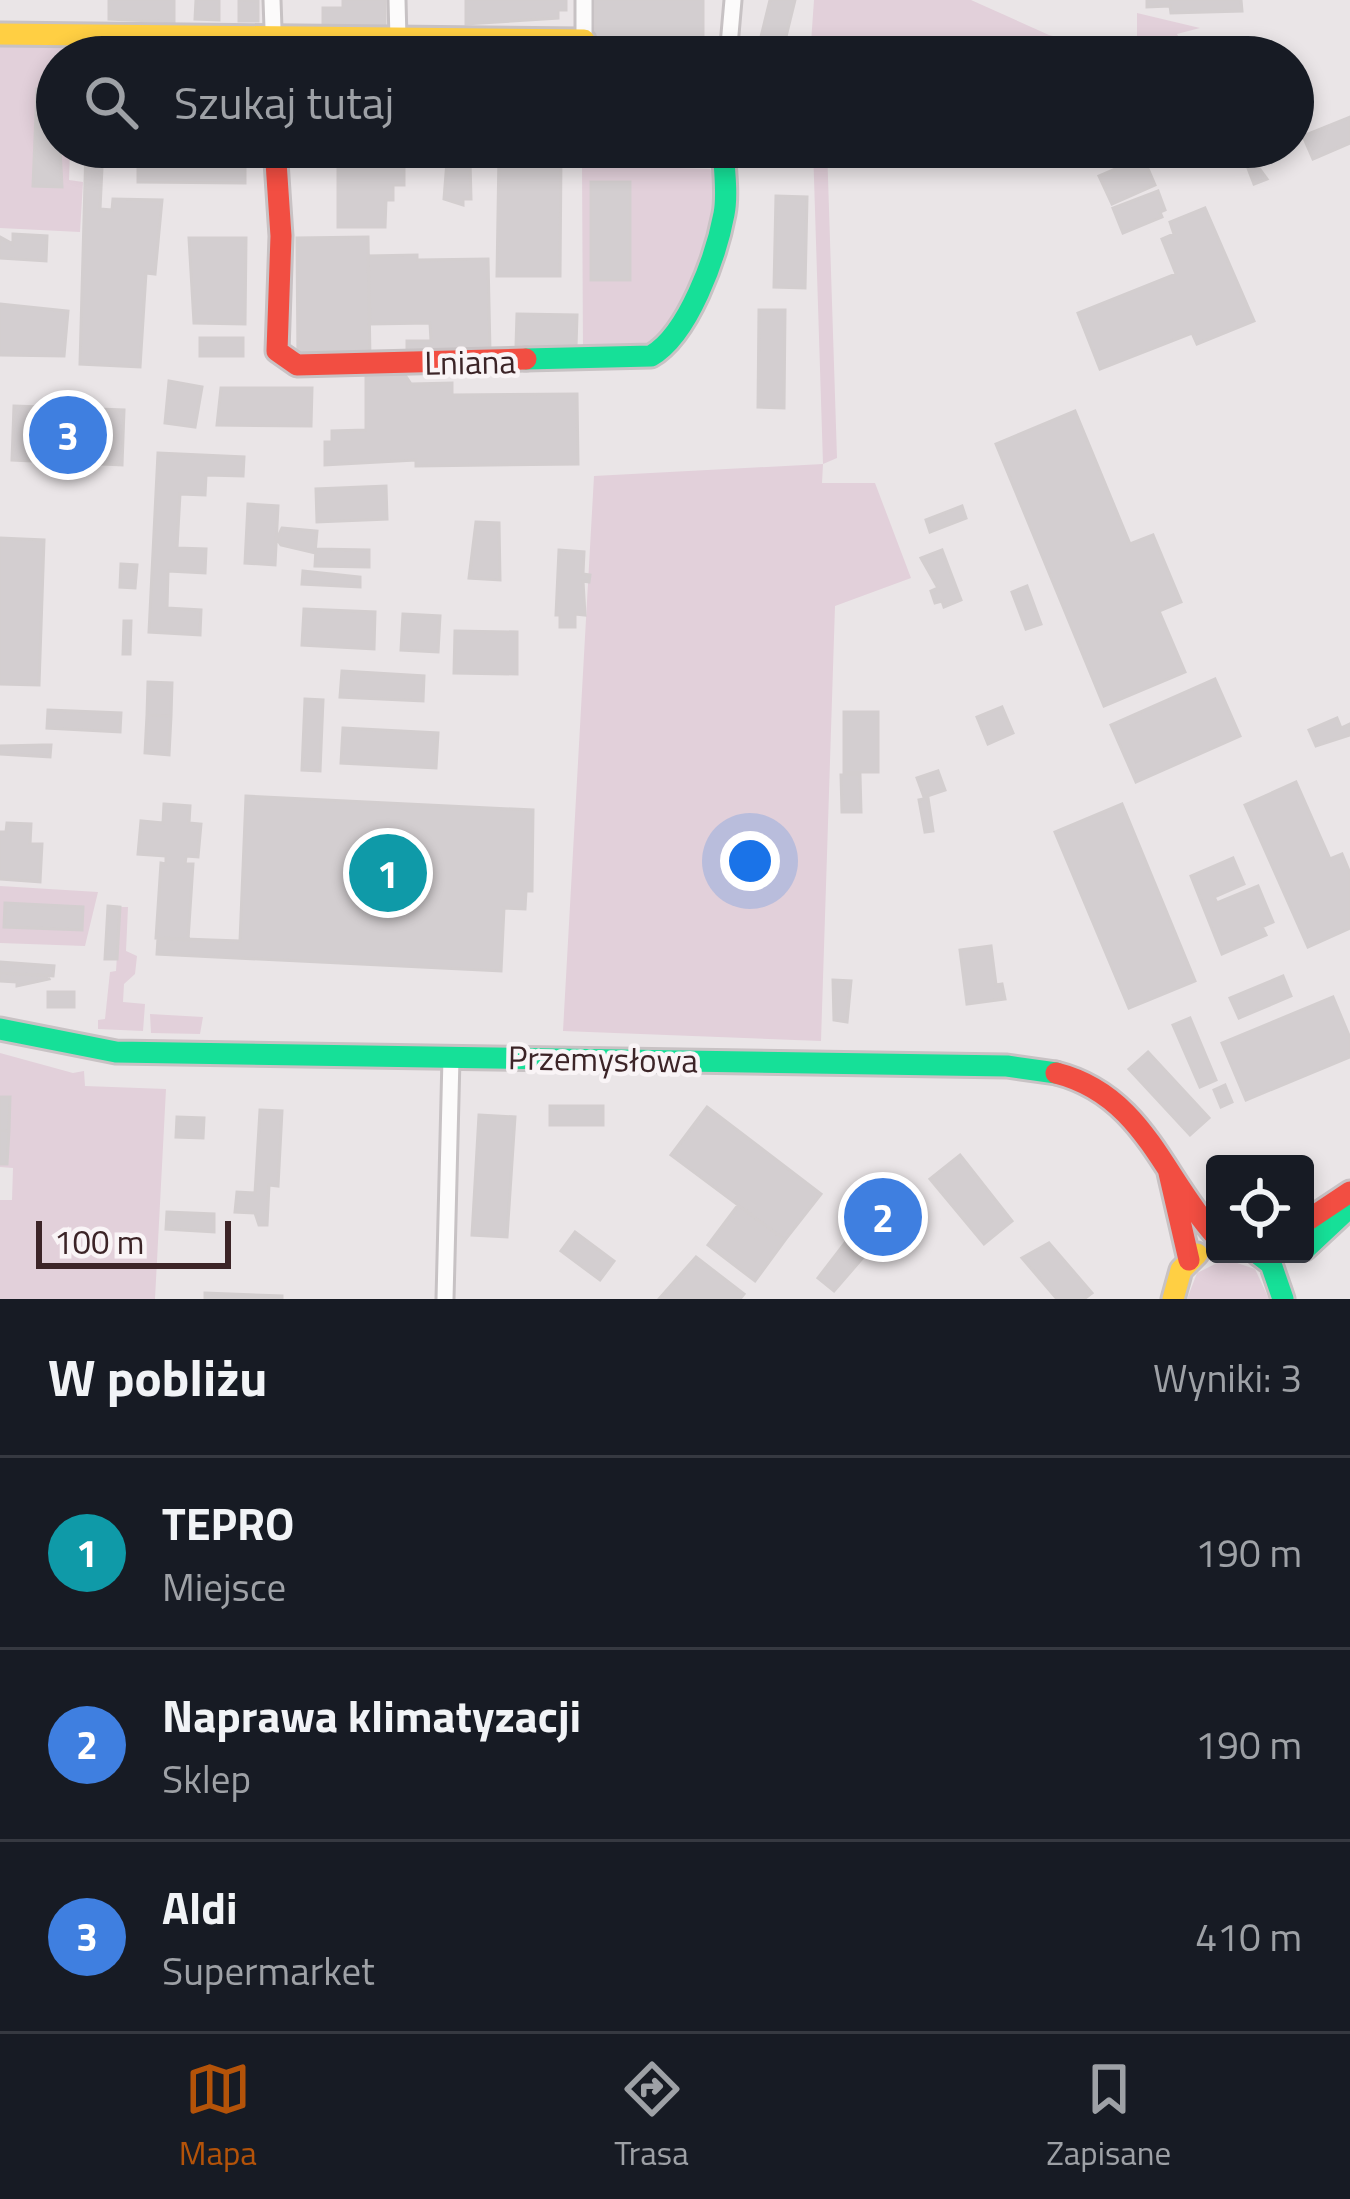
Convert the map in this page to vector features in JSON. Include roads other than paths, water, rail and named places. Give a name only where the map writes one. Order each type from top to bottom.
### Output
[{"type":"street","points":[[272,0],[273,36]]},
{"type":"street","points":[[397,0],[398,36]]},
{"type":"street","points":[[584,0],[584,36]]},
{"type":"street","points":[[730,36],[733,0]]},
{"type":"street","points":[[0,34],[39,36]]},
{"type":"street","name":"Lniana","points":[[276,168],[281,236],[277,351],[297,365],[651,356],[668,347],[685,325],[724,212],[724,168]]},
{"type":"street","name":"Przemysłowa","points":[[0,1029],[88,1051],[1007,1066],[1060,1072],[1088,1081],[1120,1103],[1206,1222]]},
{"type":"street","points":[[445,1299],[452,1058]]},
{"type":"street","name":"Przemysłowa","points":[[1168,1167],[1189,1260]]},
{"type":"street","points":[[1314,1216],[1350,1192]]},
{"type":"street","points":[[1314,1240],[1350,1207]]},
{"type":"street","points":[[1173,1299],[1176,1281],[1189,1260],[1206,1251]]},
{"type":"street","points":[[1264,1263],[1282,1291]]},
{"type":"street","points":[[1282,1291],[1296,1263]]},
{"type":"place","name":"Aldi","points":[[68,435]]},
{"type":"place","name":"TEPRO","points":[[388,873]]},
{"type":"place","name":"Naprawa klimatyzacji","points":[[883,1217]]}]
